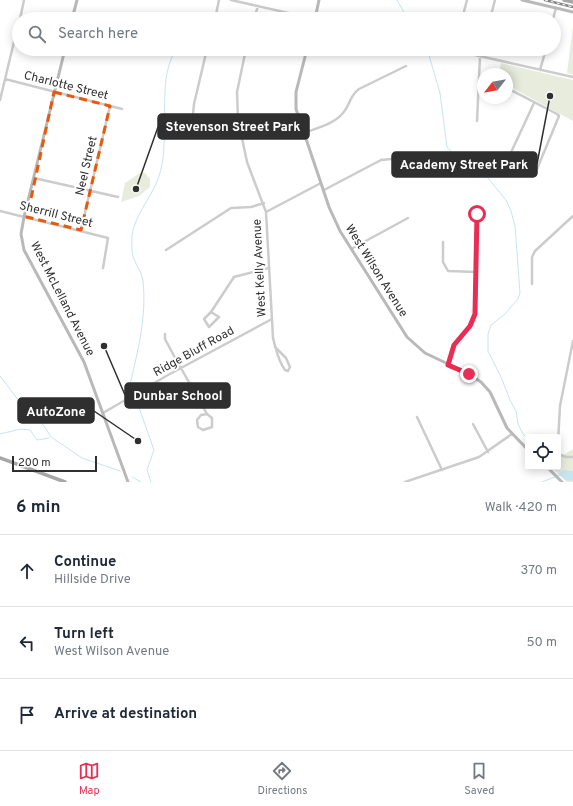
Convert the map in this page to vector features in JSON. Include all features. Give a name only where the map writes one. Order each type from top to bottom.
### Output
[{"type":"main road","points":[[564,0],[573,2]]},
{"type":"main road","points":[[0,458],[65,482]]},
{"type":"street","points":[[21,12],[24,0]]},
{"type":"street","points":[[74,12],[77,0]]},
{"type":"street","points":[[216,12],[219,0]]},
{"type":"street","points":[[231,0],[284,12]]},
{"type":"street","points":[[317,12],[320,0]]},
{"type":"street","points":[[464,12],[467,0]]},
{"type":"street","points":[[492,12],[495,0]]},
{"type":"street","points":[[522,0],[573,12]]},
{"type":"street","points":[[256,12],[258,6]]},
{"type":"street","points":[[555,12],[556,8]]},
{"type":"street","points":[[0,100],[12,50]]},
{"type":"street","name":"West McLelland Avenue","points":[[63,56],[24,217],[22,234],[24,250],[84,362],[128,482]]},
{"type":"street","points":[[191,134],[194,104],[205,56]]},
{"type":"street","name":"West Kelly Avenue","points":[[245,56],[237,92],[238,119],[247,162],[264,203],[266,212],[268,268],[275,347],[283,367],[288,371],[290,367],[288,362],[275,347]]},
{"type":"street","name":"West Wilson Avenue","points":[[306,56],[296,102],[296,110],[334,218],[351,249],[407,337],[425,353],[476,377],[486,387],[493,398],[502,421],[525,447]]},
{"type":"street","points":[[479,68],[480,56],[573,77]]},
{"type":"street","points":[[540,70],[544,56]]},
{"type":"street","points":[[304,133],[339,117],[348,107],[352,94],[358,89],[406,66]]},
{"type":"street","name":"Charlotte Street","points":[[5,79],[122,109]]},
{"type":"street","points":[[513,91],[558,115],[535,174],[530,176],[509,167],[507,161],[534,103]]},
{"type":"street","points":[[477,104],[477,121]]},
{"type":"street","name":"Neel Street","points":[[81,230],[110,106]]},
{"type":"street","points":[[324,190],[381,160],[391,159]]},
{"type":"street","points":[[34,178],[118,197]]},
{"type":"street","points":[[266,212],[321,183]]},
{"type":"street","points":[[166,250],[231,208],[251,207],[264,203]]},
{"type":"street","name":"Sherrill Street","points":[[0,211],[81,230],[108,238],[103,268]]},
{"type":"street","points":[[448,365],[454,345],[470,326],[474,318],[477,214]]},
{"type":"street","points":[[532,284],[532,257],[535,251],[573,216]]},
{"type":"street","points":[[351,249],[408,218]]},
{"type":"street","points":[[443,242],[443,262],[448,271],[476,272]]},
{"type":"street","points":[[211,312],[219,317],[209,327],[204,319],[211,312],[234,276],[268,268]]},
{"type":"street","name":"Ridge Bluff Road","points":[[103,413],[181,368],[272,319]]},
{"type":"street","points":[[165,334],[165,340],[207,414],[212,418],[213,424],[210,429],[203,430],[198,426],[197,420],[201,415],[207,414]]},
{"type":"street","points":[[558,434],[560,406],[573,341]]},
{"type":"street","points":[[417,417],[442,470]]},
{"type":"street","points":[[473,424],[488,452]]},
{"type":"street","points":[[405,482],[475,459],[488,452],[512,434]]},
{"type":"street","points":[[561,455],[573,457]]},
{"type":"street","points":[[550,470],[562,481]]},
{"type":"highlighted area","points":[[54,92],[110,106],[81,230],[27,217]]},
{"type":"shaded area","points":[[573,26],[573,75],[567,73]]},
{"type":"shaded area","points":[[501,63],[573,80],[573,121],[513,88],[513,68],[500,68]]},
{"type":"shaded area","points":[[140,173],[145,173],[150,179],[150,187],[139,196],[121,202],[125,183]]},
{"type":"shaded area","points":[[573,449],[573,482],[567,482],[554,470],[561,470],[561,456]]},
{"type":"water","points":[[564,470],[573,471],[573,481],[565,480],[558,474]]},
{"type":"waterway","points":[[397,0],[404,12]]},
{"type":"waterway","points":[[129,389],[144,309],[143,281],[142,275],[133,256],[132,235],[136,222],[155,186],[163,160],[167,71],[173,56]]},
{"type":"waterway","points":[[429,56],[440,93],[447,147],[455,156],[475,166],[488,178],[506,200],[515,226],[520,293],[518,299],[505,314],[491,325],[488,334],[488,351],[516,411],[518,424],[525,436]]},
{"type":"waterway","points":[[0,376],[22,405],[44,426],[51,437],[82,458],[120,471]]},
{"type":"waterway","points":[[137,402],[154,450],[147,470],[151,482]]},
{"type":"waterway","points":[[0,434],[21,429],[30,430],[37,440],[49,438]]},
{"type":"waterway","points":[[542,482],[560,475]]},
{"type":"waterway","points":[[132,477],[141,482]]},
{"type":"railway","points":[[545,0],[573,7]]},
{"type":"place","name":"Academy Street Park","points":[[550,96]]},
{"type":"place","name":"Stevenson Street Park","points":[[136,189]]},
{"type":"place","name":"Dunbar School","points":[[104,346]]},
{"type":"place","name":"AutoZone","points":[[138,441]]},
{"type":"route","points":[[469,374],[448,365],[454,345],[470,326],[475,314],[477,214]]}]
